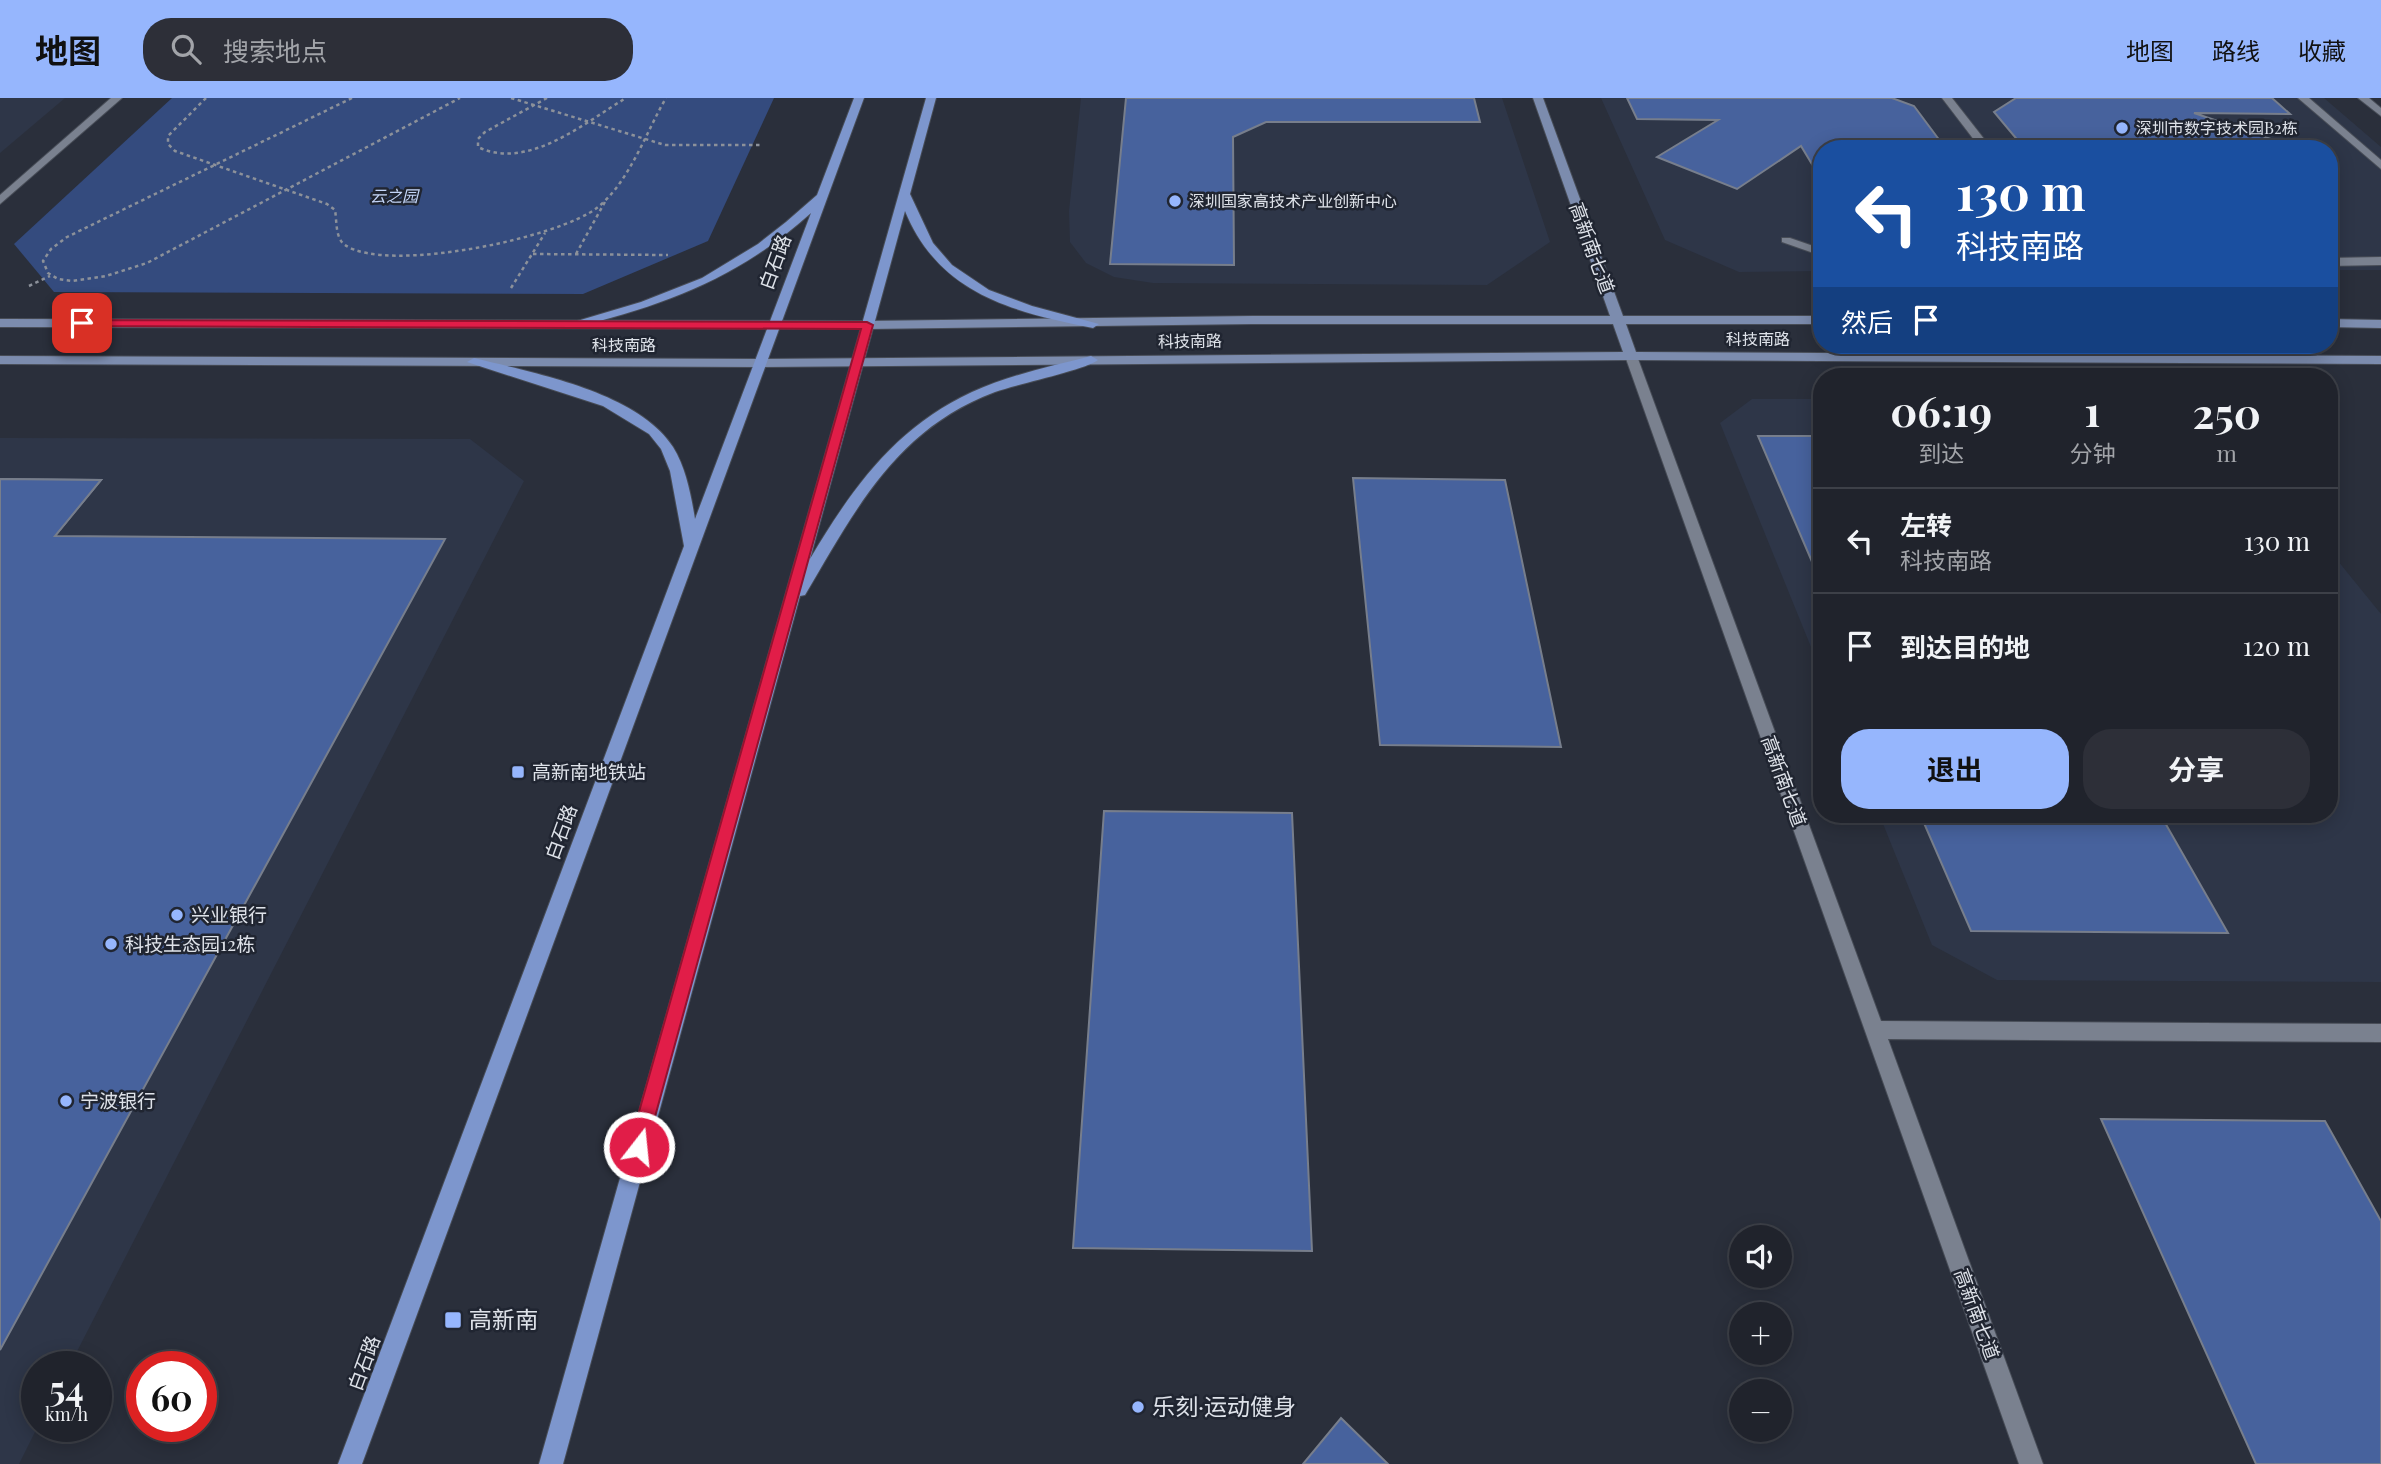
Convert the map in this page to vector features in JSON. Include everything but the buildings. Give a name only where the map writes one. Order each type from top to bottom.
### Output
[{"type":"main road","name":"白石路","points":[[351,1464],[859,98]]},
{"type":"main road","points":[[551,1464],[931,98]]},
{"type":"main road","name":"高新南七道","points":[[1538,98],[1631,356]]},
{"type":"main road","points":[[573,324],[643,307],[734,268],[781,235],[825,193]]},
{"type":"main road","points":[[905,193],[916,224],[933,252],[954,272],[1005,302],[1044,314],[1093,324]]},
{"type":"main road","name":"科技南路","points":[[0,323],[867,325],[1618,318],[1813,320]]},
{"type":"main road","points":[[2338,323],[2381,324]]},
{"type":"main road","name":"科技南路","points":[[0,360],[761,363],[1631,356],[2381,360]]},
{"type":"main road","points":[[785,618],[833,530],[876,468],[907,438],[942,413],[980,393],[1091,360]]},
{"type":"main road","points":[[474,362],[579,392],[648,425],[666,445],[679,477],[692,547]]},
{"type":"street","points":[[0,201],[117,98]]},
{"type":"street","points":[[1947,98],[1980,140]]},
{"type":"street","points":[[2303,98],[2381,166]]},
{"type":"street","points":[[2362,98],[2380,111]]},
{"type":"street","points":[[1786,240],[1813,250]]},
{"type":"street","points":[[2338,261],[2381,261]]},
{"type":"street","name":"高新南七道","points":[[1631,356],[2031,1464]]},
{"type":"street","points":[[1874,1031],[2381,1033]]},
{"type":"path","points":[[206,98],[168,136],[168,144],[175,151],[327,204],[335,210],[339,238],[347,247],[363,252],[453,251],[500,245],[546,233],[579,219],[598,206],[612,190]]},
{"type":"path","points":[[352,98],[67,237],[51,249],[43,261],[44,269],[51,276],[80,280],[119,274],[147,263],[460,98]]},
{"type":"path","points":[[511,98],[665,145],[764,145]]},
{"type":"path","points":[[547,98],[485,132],[478,139],[478,146],[484,152],[498,154],[528,152],[625,98]]},
{"type":"path","points":[[576,254],[666,98]]},
{"type":"path","points":[[511,288],[546,233]]},
{"type":"path","points":[[533,254],[670,255]]},
{"type":"shaded area","points":[[0,98],[65,98],[0,153]]},
{"type":"shaded area","points":[[1081,98],[1502,98],[1550,242],[1487,285],[1153,283],[1114,277],[1086,263],[1070,242],[1069,211]]},
{"type":"shaded area","points":[[1601,98],[2324,98],[2381,147],[2381,270],[2338,270],[2338,140],[1813,140],[1813,271],[1739,272],[1665,240]]},
{"type":"shaded area","points":[[1752,399],[1813,399],[1813,652],[1720,423]]},
{"type":"shaded area","name":"科技生态园12栋","points":[[0,438],[470,439],[524,481],[77,1351],[21,1351],[21,1442],[30,1442],[19,1464],[0,1464]]},
{"type":"shaded area","points":[[2338,561],[2381,614],[2381,982],[1997,980],[1932,945],[1883,823],[2338,823]]},
{"type":"green space","name":"云之园","points":[[172,98],[774,98],[708,241],[583,294],[54,292],[14,244]]},
{"type":"place","name":"深圳市数字技术园B2栋","points":[[2122,128]]},
{"type":"place","name":"深圳国家高技术产业创新中心","points":[[1175,201]]},
{"type":"place","name":"高新南地铁站","points":[[518,772]]},
{"type":"place","name":"兴业银行","points":[[177,915]]},
{"type":"place","name":"科技生态园12栋","points":[[111,944]]},
{"type":"place","name":"宁波银行","points":[[66,1101]]},
{"type":"place","name":"高新南","points":[[453,1320]]},
{"type":"place","name":"乐刻·运动健身","points":[[1138,1407]]},
{"type":"route","points":[[82,323],[867,325],[639,1147]]}]
